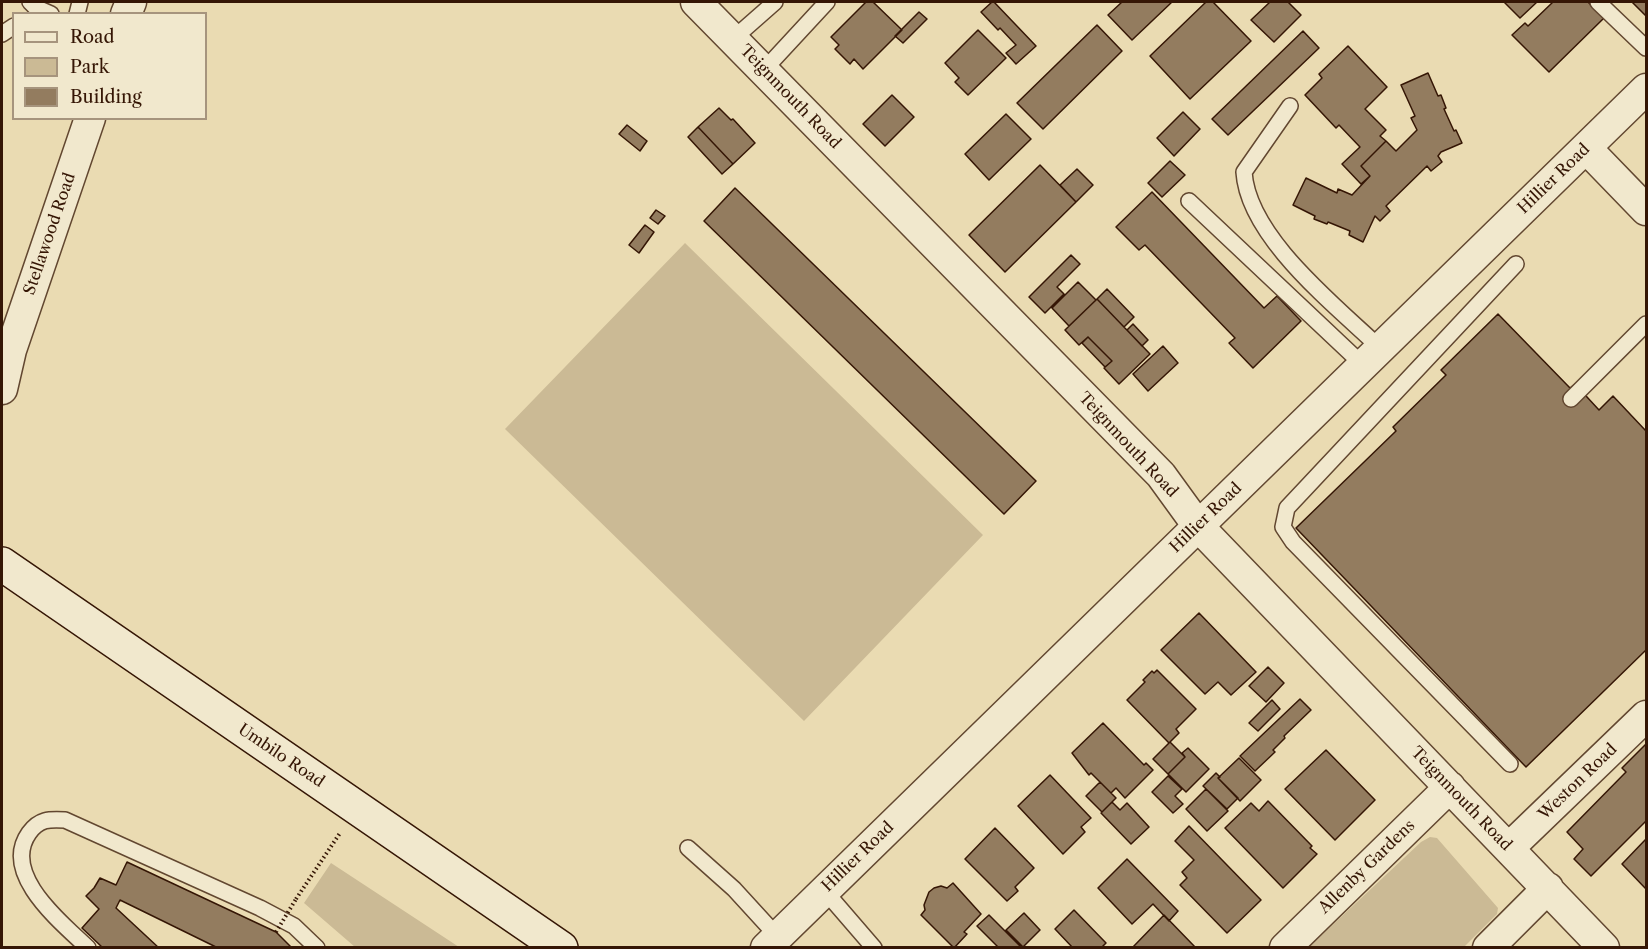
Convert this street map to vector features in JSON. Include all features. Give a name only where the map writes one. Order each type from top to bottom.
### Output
[{"type":"main road","name":"Umbilo Road","points":[[2,564],[561,948]]},
{"type":"street","name":"Teignmouth Road","points":[[696,2],[1161,475],[1198,526],[1604,948]]},
{"type":"street","name":"Hillier Road","points":[[772,942],[1647,89]]},
{"type":"street","name":"Stellawood Road","points":[[2,389],[6,356],[89,120]]},
{"type":"street","points":[[1586,148],[1647,210]]},
{"type":"street","name":"Weston Road","points":[[1509,848],[1647,716]]},
{"type":"street","name":"Allenby Gardens","points":[[1285,948],[1450,787]]},
{"type":"street","points":[[1488,948],[1548,888]]},
{"type":"lane","points":[[733,39],[775,2]]},
{"type":"lane","points":[[764,70],[826,2]]},
{"type":"lane","points":[[1598,2],[1647,48]]},
{"type":"lane","points":[[31,7],[45,12]]},
{"type":"lane","points":[[1290,106],[1244,172],[1247,192],[1253,207],[1284,255],[1371,357]]},
{"type":"lane","points":[[1189,201],[1371,357]]},
{"type":"lane","points":[[1510,765],[1293,542],[1283,526],[1287,508],[1516,264]]},
{"type":"lane","points":[[1571,399],[1647,324]]},
{"type":"lane","points":[[88,948],[38,900],[25,881],[20,852],[25,837],[35,825],[48,819],[65,820],[260,908],[294,926],[316,948]]},
{"type":"lane","points":[[688,848],[734,889],[772,942]]},
{"type":"lane","points":[[824,890],[873,948]]},
{"type":"path","points":[[276,932],[358,808]]},
{"type":"green space","points":[[685,243],[983,535],[804,721],[505,429]]},
{"type":"green space","points":[[1430,837],[1437,838],[1498,908],[1497,914],[1464,947],[1309,947],[1421,842]]},
{"type":"green space","points":[[331,863],[459,947],[355,947],[304,903]]},
{"type":"building","points":[[866,2],[873,2],[902,30],[863,69],[854,59],[850,64],[835,49],[839,45],[831,37]]},
{"type":"building","points":[[992,2],[1036,46],[1016,64],[1006,53],[1016,45],[981,12]]},
{"type":"building","points":[[1122,2],[1172,2],[1132,40],[1108,15]]},
{"type":"building","points":[[1206,2],[1213,2],[1251,41],[1190,99],[1150,56]]},
{"type":"building","points":[[1270,2],[1288,2],[1301,15],[1274,42],[1251,20]]},
{"type":"building","points":[[1504,2],[1537,2],[1520,18]]},
{"type":"building","points":[[1553,2],[1588,2],[1604,18],[1549,72],[1512,35],[1525,23],[1528,26]]},
{"type":"building","points":[[1632,2],[1646,2],[1646,16]]},
{"type":"building","points":[[919,12],[927,19],[903,43],[895,36]]},
{"type":"building","points":[[1097,25],[1122,51],[1043,129],[1017,103]]},
{"type":"building","points":[[978,30],[1006,58],[968,95],[955,82],[959,78],[945,63]]},
{"type":"building","points":[[1303,31],[1319,48],[1228,135],[1212,119]]},
{"type":"building","points":[[1348,46],[1387,87],[1365,109],[1386,130],[1380,136],[1386,141],[1361,166],[1370,176],[1361,184],[1342,164],[1360,147],[1339,125],[1336,128],[1305,95],[1322,78],[1319,74]]},
{"type":"building","points":[[1428,73],[1438,96],[1441,95],[1446,108],[1444,109],[1462,143],[1441,152],[1438,156],[1442,162],[1431,171],[1427,166],[1386,206],[1390,211],[1380,221],[1375,216],[1363,242],[1349,235],[1350,231],[1314,219],[1315,216],[1293,205],[1306,178],[1337,193],[1338,189],[1352,195],[1370,176],[1361,166],[1386,141],[1396,151],[1417,130],[1411,118],[1415,116],[1401,85]]},
{"type":"building","points":[[892,95],[914,117],[885,146],[863,124]]},
{"type":"building","points":[[719,108],[731,120],[733,119],[755,143],[733,164],[698,127]]},
{"type":"building","points":[[1183,112],[1200,129],[1174,156],[1157,138]]},
{"type":"building","points":[[1006,114],[1031,139],[989,180],[965,154]]},
{"type":"building","points":[[627,125],[647,141],[640,151],[619,134]]},
{"type":"building","points":[[698,127],[733,164],[722,174],[688,137]]},
{"type":"building","points":[[1170,161],[1185,175],[1162,197],[1148,183]]},
{"type":"building","points":[[1040,165],[1076,202],[1005,272],[969,235]]},
{"type":"building","points":[[1077,169],[1093,185],[1076,202],[1060,185]]},
{"type":"building","points":[[735,188],[1036,481],[1004,514],[704,221]]},
{"type":"building","points":[[1152,192],[1264,308],[1277,296],[1301,321],[1253,368],[1229,343],[1235,338],[1145,245],[1139,250],[1116,227]]},
{"type":"building","points":[[656,210],[665,216],[658,224],[650,218]]},
{"type":"building","points":[[645,225],[654,232],[639,253],[629,245]]},
{"type":"building","points":[[1071,255],[1080,264],[1057,287],[1064,294],[1045,313],[1029,297]]},
{"type":"building","points":[[1078,282],[1096,300],[1069,326],[1052,308]]},
{"type":"building","points":[[1107,289],[1134,317],[1124,327],[1097,299]]},
{"type":"building","points":[[1097,299],[1150,354],[1119,384],[1104,368],[1112,361],[1088,337],[1079,345],[1065,330]]},
{"type":"building","points":[[1498,314],[1570,388],[1575,384],[1599,410],[1613,396],[1646,431],[1646,650],[1526,767],[1296,528],[1396,431],[1393,427],[1446,375],[1441,370]]},
{"type":"building","points":[[1133,324],[1148,340],[1142,346],[1127,330]]},
{"type":"building","points":[[1088,337],[1112,361],[1105,367],[1082,343]]},
{"type":"building","points":[[1163,346],[1178,363],[1148,391],[1133,374]]},
{"type":"building","points":[[1199,613],[1256,672],[1231,695],[1218,682],[1205,694],[1161,650]]},
{"type":"building","points":[[1268,667],[1284,683],[1266,702],[1249,686]]},
{"type":"building","points":[[1157,670],[1196,709],[1176,729],[1179,733],[1169,743],[1127,700],[1145,682],[1143,680],[1152,671],[1154,673]]},
{"type":"building","points":[[1300,699],[1311,710],[1284,736],[1285,738],[1273,750],[1275,752],[1255,771],[1240,756]]},
{"type":"building","points":[[1272,700],[1280,709],[1258,731],[1249,723]]},
{"type":"building","points":[[1103,723],[1144,765],[1146,763],[1153,770],[1125,798],[1116,788],[1111,793],[1091,773],[1089,775],[1072,753]]},
{"type":"building","points":[[1170,742],[1185,757],[1168,774],[1153,759]]},
{"type":"building","points":[[1646,744],[1646,821],[1591,876],[1574,859],[1583,849],[1567,832],[1626,772],[1622,768]]},
{"type":"building","points":[[1188,748],[1209,769],[1186,792],[1168,774],[1185,757],[1182,753]]},
{"type":"building","points":[[1326,750],[1375,800],[1335,840],[1285,789]]},
{"type":"building","points":[[1239,758],[1261,780],[1240,801],[1218,778]]},
{"type":"building","points":[[1216,773],[1220,777],[1218,778],[1238,798],[1227,809],[1203,786]]},
{"type":"building","points":[[1050,775],[1091,818],[1081,827],[1085,832],[1063,854],[1018,806]]},
{"type":"building","points":[[1168,776],[1182,789],[1175,796],[1183,804],[1173,813],[1152,792]]},
{"type":"building","points":[[1100,782],[1116,798],[1102,812],[1086,796]]},
{"type":"building","points":[[1206,789],[1228,811],[1207,831],[1186,809]]},
{"type":"building","points":[[1268,801],[1317,854],[1283,888],[1225,828],[1251,803],[1259,811]]},
{"type":"building","points":[[1112,802],[1120,810],[1127,803],[1149,827],[1131,844],[1101,813]]},
{"type":"building","points":[[1189,826],[1261,900],[1227,933],[1180,885],[1187,878],[1182,872],[1194,860],[1175,841]]},
{"type":"building","points":[[995,828],[1034,868],[1015,887],[1018,891],[1007,901],[965,859]]},
{"type":"building","points":[[1646,839],[1646,889],[1622,864]]},
{"type":"building","points":[[1127,859],[1178,911],[1169,921],[1153,904],[1132,924],[1098,888]]},
{"type":"building","points":[[127,862],[276,932],[292,948],[218,948],[120,900],[116,908],[159,948],[103,948],[82,928],[99,909],[86,896],[100,878],[116,885]]},
{"type":"building","points":[[953,883],[981,914],[964,932],[967,934],[954,948],[921,915],[925,910],[924,905],[929,892],[941,886],[947,888]]},
{"type":"building","points":[[1074,910],[1106,943],[1101,948],[1073,948],[1055,929]]},
{"type":"building","points":[[1024,913],[1040,930],[1023,947],[1006,930]]},
{"type":"building","points":[[989,915],[1022,948],[999,948],[977,926]]},
{"type":"building","points":[[1164,915],[1196,948],[1132,948]]}]
